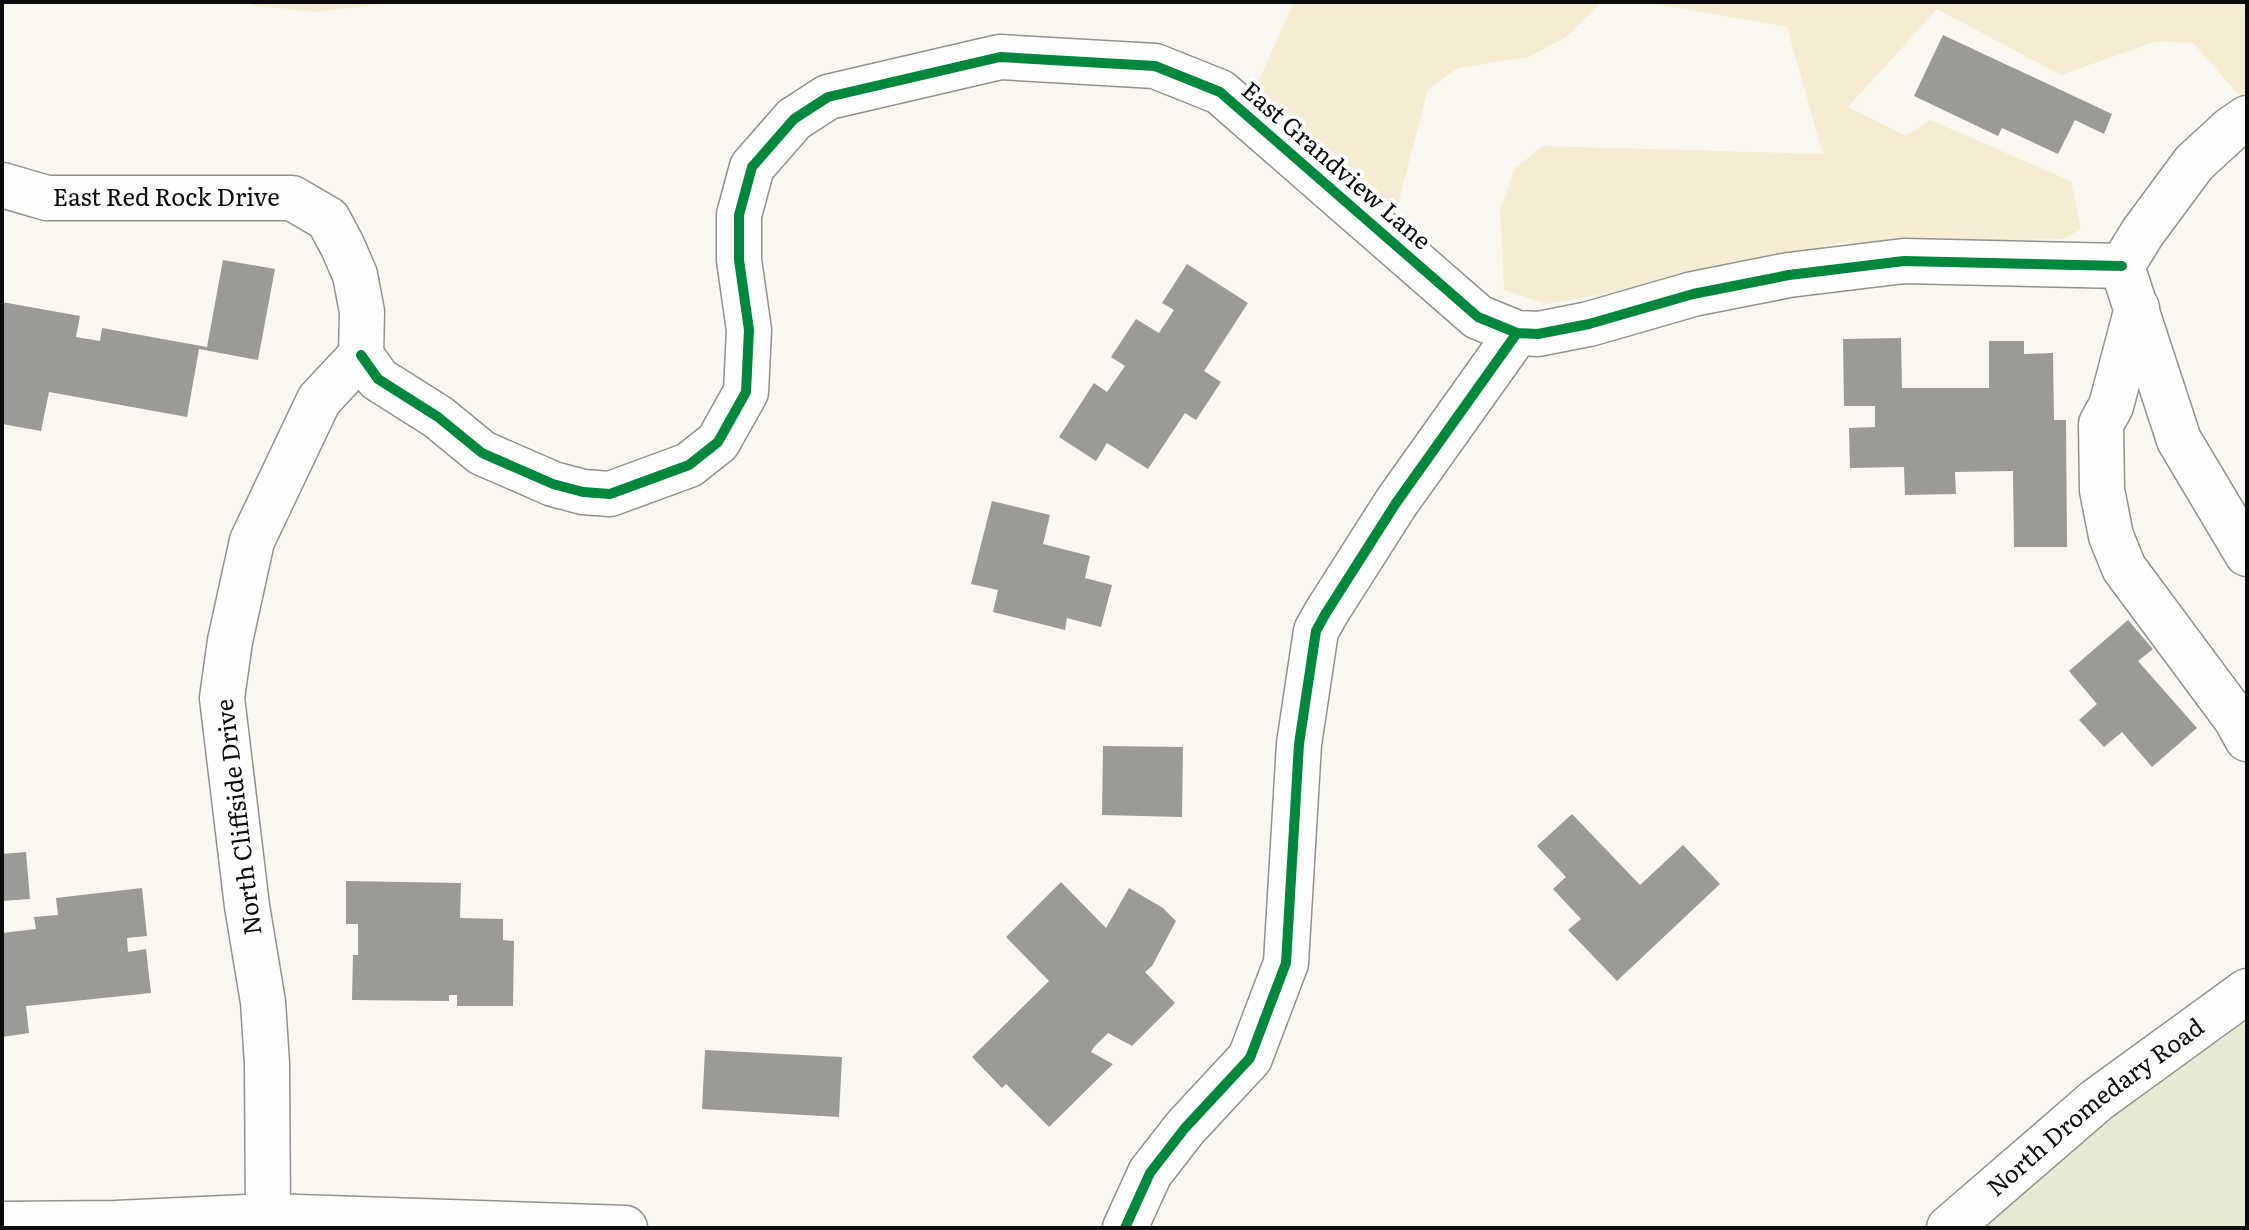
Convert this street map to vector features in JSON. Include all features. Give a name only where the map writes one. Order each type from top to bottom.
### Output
[{"type":"street","name":"East Grandview Lane","points":[[361,355],[378,379],[438,417],[482,453],[553,484],[583,492],[610,494],[689,465],[718,442],[746,392],[749,330],[739,260],[739,215],[752,167],[794,119],[828,97],[1000,57],[1155,66],[1220,92],[1478,317],[1517,333],[1538,334],[1589,324],[1693,294],[1789,275],[1890,263],[1935,261],[2122,266]]},
{"type":"street","points":[[2247,118],[2194,163],[2122,266],[2179,440],[2247,554]]},
{"type":"street","name":"East Red Rock Drive","points":[[2,185],[47,198],[292,198],[328,219],[342,245],[355,275],[362,312],[361,355]]},
{"type":"street","points":[[2137,308],[2111,406],[2101,424],[2102,490],[2111,536],[2124,568],[2236,719],[2247,739]]},
{"type":"street","points":[[1125,1228],[1150,1173],[1185,1128],[1250,1058],[1286,963],[1299,744],[1316,631],[1396,503],[1517,333]]},
{"type":"street","name":"North Cliffside Drive","points":[[268,1216],[267,1064],[263,1002],[247,906],[222,698],[230,641],[252,541],[319,400],[361,355]]},
{"type":"street","name":"North Dromedary Road","points":[[1949,1228],[2097,1100],[2247,991]]},
{"type":"street","points":[[2,1224],[116,1223],[268,1216],[625,1228]]},
{"type":"green space","points":[[2247,1018],[2247,1228],[1982,1228],[2129,1092],[2221,1040]]},
{"type":"sand","points":[[253,2],[400,2],[316,12],[252,5]]},
{"type":"sand","points":[[1294,2],[1602,2],[1566,37],[1529,57],[1458,68],[1428,89],[1395,216],[1376,210],[1256,87]]},
{"type":"sand","points":[[1646,2],[2247,2],[2247,92],[2240,96],[2193,43],[2157,41],[2061,75],[1937,9],[1848,107],[1906,136],[1930,120],[2071,181],[2081,229],[2064,239],[1839,243],[1547,304],[1504,290],[1500,211],[1515,168],[1543,146],[1823,154],[1787,27]]},
{"type":"building","points":[[1943,35],[2112,114],[2104,134],[2075,120],[2058,154],[2002,128],[1998,136],[1914,96]]},
{"type":"building","points":[[223,260],[275,269],[258,360],[199,349],[187,417],[49,392],[41,431],[2,424],[2,302],[80,316],[76,337],[100,341],[102,328],[207,347]]},
{"type":"building","points":[[1187,264],[1248,303],[1204,371],[1221,382],[1196,420],[1185,413],[1148,469],[1107,443],[1096,461],[1059,437],[1094,383],[1107,392],[1125,366],[1111,357],[1136,319],[1159,333],[1174,310],[1162,303]]},
{"type":"building","points":[[1901,338],[1902,388],[1989,388],[1989,341],[2024,341],[2024,354],[2053,353],[2054,420],[2066,420],[2067,547],[2014,547],[2013,471],[1955,472],[1956,494],[1905,495],[1904,467],[1850,468],[1849,428],[1875,427],[1875,406],[1844,406],[1843,339]]},
{"type":"building","points":[[992,501],[1050,515],[1043,544],[1090,556],[1085,578],[1112,585],[1101,627],[1067,618],[1065,630],[993,612],[998,590],[971,584]]},
{"type":"building","points":[[2128,620],[2153,649],[2138,661],[2197,728],[2152,767],[2122,732],[2104,747],[2079,720],[2097,704],[2069,671]]},
{"type":"building","points":[[1103,746],[1183,747],[1182,817],[1102,815]]},
{"type":"building","points":[[1572,814],[1640,885],[1683,845],[1720,884],[1617,981],[1568,930],[1581,919],[1553,889],[1566,877],[1537,846]]},
{"type":"building","points":[[26,852],[30,899],[2,901],[2,854]]},
{"type":"building","points":[[346,881],[461,883],[460,918],[503,919],[503,940],[514,941],[513,1006],[457,1006],[457,995],[449,995],[449,1001],[352,1000],[353,955],[358,955],[358,924],[346,924]]},
{"type":"building","points":[[1061,882],[1106,928],[1129,888],[1163,908],[1176,921],[1152,966],[1145,972],[1175,1003],[1132,1046],[1108,1033],[1091,1052],[1113,1064],[1049,1127],[1006,1084],[1002,1088],[972,1057],[1049,981],[1006,937]]},
{"type":"building","points":[[142,888],[147,936],[127,938],[128,952],[146,949],[151,993],[26,1006],[29,1033],[2,1037],[2,933],[36,929],[34,917],[58,915],[56,898]]},
{"type":"building","points":[[705,1050],[842,1057],[839,1117],[702,1109]]},
{"type":"cycle path","points":[[361,355],[378,379],[438,417],[482,453],[553,484],[583,492],[610,494],[689,465],[718,442],[746,392],[749,330],[739,260],[739,215],[752,167],[794,119],[828,97],[1000,57],[1155,66],[1220,92],[1478,317],[1517,333],[1538,334],[1589,324],[1693,294],[1789,275],[1904,261],[2122,266]]},
{"type":"cycle path","points":[[1125,1228],[1150,1173],[1185,1128],[1250,1058],[1286,963],[1299,744],[1316,631],[1396,503],[1517,333]]}]
